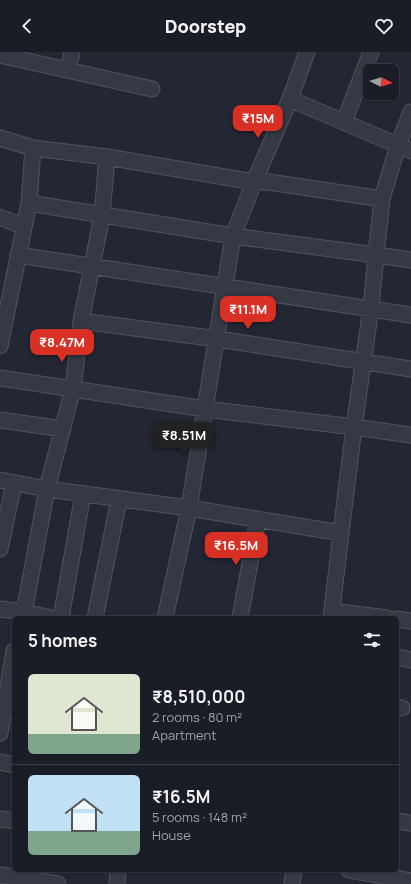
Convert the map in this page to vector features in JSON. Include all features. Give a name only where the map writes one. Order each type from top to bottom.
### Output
[{"type":"street","points":[[68,70],[72,52]]},
{"type":"street","points":[[166,616],[189,508],[218,339],[233,236],[254,182],[290,99],[307,52]]},
{"type":"street","points":[[344,122],[371,52]]},
{"type":"street","points":[[0,55],[152,89]]},
{"type":"street","points":[[290,99],[405,148]]},
{"type":"street","points":[[359,616],[331,614],[362,361],[371,308],[382,199],[405,148],[411,112]]},
{"type":"street","points":[[0,138],[33,148],[107,157],[254,182],[269,182],[382,199]]},
{"type":"street","points":[[0,346],[6,288],[18,255],[29,203],[33,148]]},
{"type":"street","points":[[0,609],[23,615],[47,489],[73,388],[81,321],[102,216],[107,157]]},
{"type":"street","points":[[29,203],[233,236],[411,260]]},
{"type":"street","points":[[0,217],[24,227]]},
{"type":"street","points":[[18,255],[411,315]]},
{"type":"street","points":[[81,321],[218,339],[411,369]]},
{"type":"street","points":[[0,378],[205,409],[411,435]]},
{"type":"street","points":[[0,420],[63,429]]},
{"type":"street","points":[[0,549],[7,482],[47,489],[189,508],[341,533]]},
{"type":"street","points":[[61,616],[83,494]]},
{"type":"street","points":[[95,616],[119,499]]},
{"type":"street","points":[[240,616],[258,519]]},
{"type":"street","points":[[399,619],[411,621]]},
{"type":"street","points":[[399,658],[411,660]]},
{"type":"street","points":[[0,733],[12,664]]},
{"type":"street","points":[[0,762],[12,764]]},
{"type":"street","points":[[0,819],[12,821]]},
{"type":"street","points":[[399,821],[411,823]]},
{"type":"street","points":[[117,884],[118,872]]},
{"type":"street","points":[[292,884],[294,872]]},
{"type":"street","points":[[360,872],[411,881]]},
{"type":"street","points":[[0,875],[58,884]]}]
